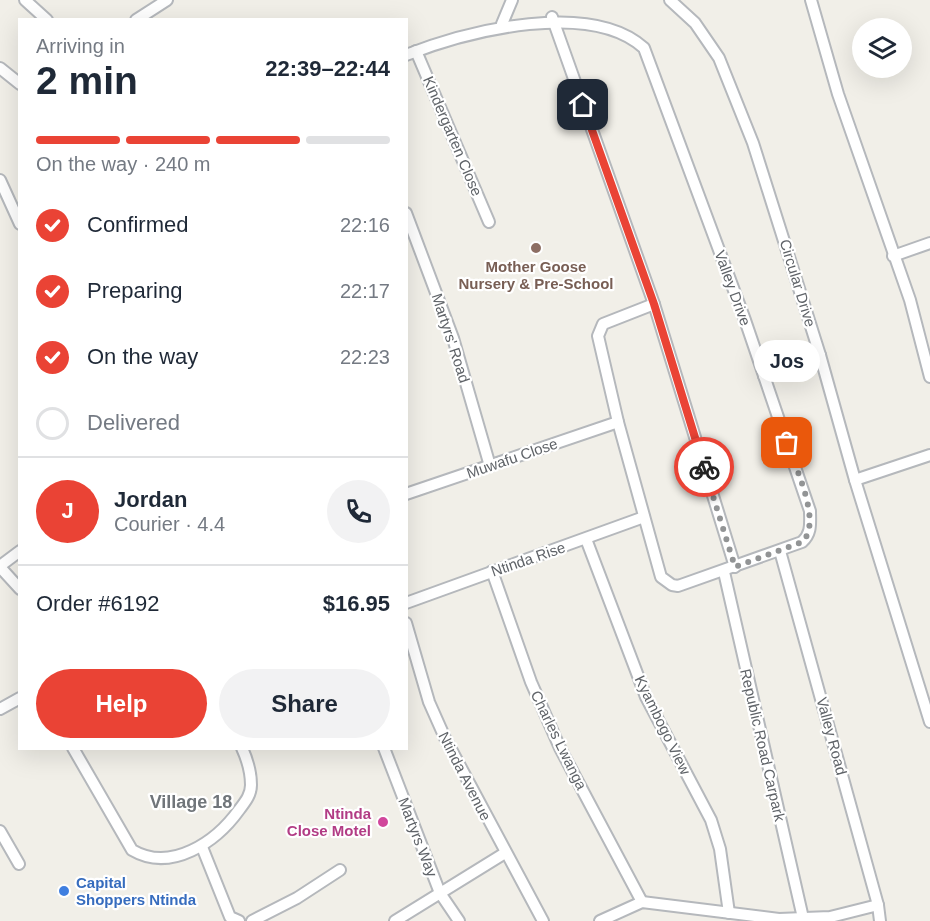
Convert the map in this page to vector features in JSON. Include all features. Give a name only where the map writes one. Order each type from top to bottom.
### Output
[{"type":"street","points":[[25,0],[45,18]]},
{"type":"street","points":[[139,18],[167,0]]},
{"type":"street","points":[[502,24],[512,0]]},
{"type":"street","name":"Circular Drive","points":[[670,0],[695,23],[719,58],[763,174],[930,722]]},
{"type":"street","points":[[811,0],[838,94],[910,300],[930,377]]},
{"type":"street","name":"Valley Drive","points":[[552,17],[575,16],[604,20],[624,31],[642,46],[764,376],[810,511],[811,528],[808,537],[780,551],[686,585],[672,585],[661,577],[618,422],[599,341],[599,330],[603,324],[654,304]]},
{"type":"street","points":[[411,53],[502,24],[552,17],[654,304],[735,567]]},
{"type":"street","name":"Kindergarten Close","points":[[411,53],[489,222]]},
{"type":"street","points":[[0,68],[18,82]]},
{"type":"street","points":[[0,180],[18,220]]},
{"type":"street","name":"Martyrs' Road","points":[[408,218],[453,338],[490,466]]},
{"type":"street","points":[[893,256],[930,243]]},
{"type":"street","points":[[764,376],[820,356]]},
{"type":"street","name":"Muwafu Close","points":[[408,493],[618,422]]},
{"type":"street","points":[[855,480],[930,455]]},
{"type":"street","name":"Ntinda Rise","points":[[409,601],[644,518]]},
{"type":"street","name":"Kyambogo View","points":[[586,539],[646,697],[716,833],[729,913]]},
{"type":"street","name":"Valley Road","points":[[780,551],[878,905],[880,921]]},
{"type":"street","points":[[18,552],[0,566],[18,587]]},
{"type":"street","name":"Charles Lwanga","points":[[492,571],[531,682],[555,738],[642,902]]},
{"type":"street","name":"Republic Road Carpark","points":[[724,572],[803,918]]},
{"type":"street","name":"Ntinda Avenue","points":[[408,630],[429,702],[444,738],[543,921]]},
{"type":"street","points":[[0,709],[18,700]]},
{"type":"street","points":[[74,750],[132,850],[145,858],[165,857],[202,848],[225,830],[248,797],[251,785],[242,750]]},
{"type":"street","name":"Martyrs Way","points":[[385,750],[440,893],[459,921]]},
{"type":"street","points":[[0,831],[19,864]]},
{"type":"street","points":[[202,848],[230,920]]},
{"type":"street","points":[[394,921],[505,853]]},
{"type":"street","points":[[252,921],[297,898],[340,870]]},
{"type":"street","points":[[600,921],[642,902],[729,913],[803,918],[830,917],[878,905]]},
{"type":"way so far","points":[[704,467],[735,567],[802,542],[808,537],[811,528],[810,511],[787,443]]},
{"type":"place","name":"Mother Goose Nursery & Pre-School","points":[[536,248]]},
{"type":"place","name":"Jos","points":[[787,443]]},
{"type":"place","name":"Ntinda Close Motel","points":[[383,822]]},
{"type":"place","name":"Capital Shoppers Ntinda","points":[[64,891]]},
{"type":"district","name":"Village 18","points":[[191,802]]},
{"type":"route","points":[[583,105],[654,304],[704,467]]}]
